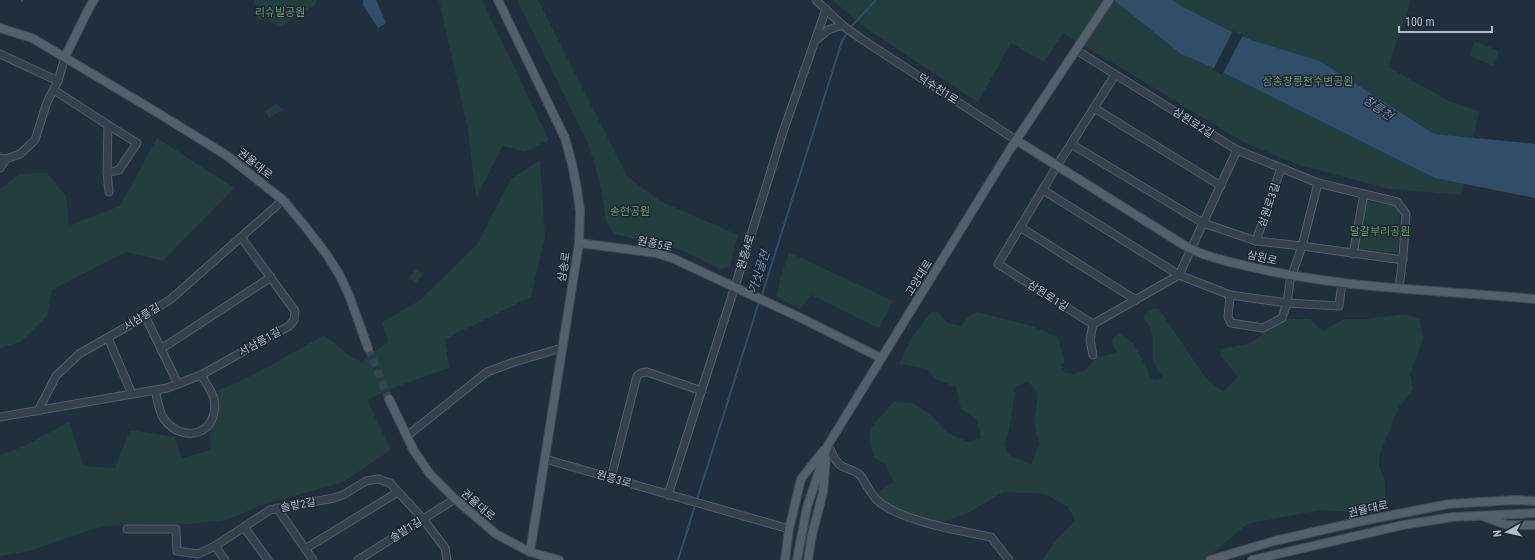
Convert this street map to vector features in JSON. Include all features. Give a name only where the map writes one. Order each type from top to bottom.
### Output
[{"type":"main road","points":[[65,57],[94,0]]},
{"type":"main road","name":"삼송로","points":[[498,0],[565,138],[572,164],[580,211],[579,243],[530,556]]},
{"type":"main road","name":"고양대로","points":[[797,560],[807,507],[828,445],[1016,140],[1109,0]]},
{"type":"main road","name":"권율대로","points":[[0,28],[32,38],[65,57],[226,155],[283,200],[309,231],[339,274],[350,296],[368,348]]},
{"type":"main road","name":"삼원로","points":[[1016,140],[1191,249],[1231,262],[1292,276],[1399,288],[1535,299]]},
{"type":"main road","name":"원흥5로","points":[[579,243],[656,254],[672,258],[882,358]]},
{"type":"main road","name":"권율대로","points":[[389,399],[414,451],[430,474],[455,499],[473,516],[496,534],[530,556],[559,560]]},
{"type":"main road","points":[[785,560],[789,529],[801,479],[828,445]]},
{"type":"main road","points":[[808,560],[822,492],[828,445]]},
{"type":"main road","name":"권율대로","points":[[1210,560],[1274,541],[1362,521],[1449,504],[1514,500],[1535,501]]},
{"type":"main road","points":[[1252,560],[1403,525],[1453,517],[1535,514]]},
{"type":"main road","points":[[1480,516],[1507,525],[1535,525]]},
{"type":"street","points":[[815,40],[821,34],[839,25],[826,9],[816,0]]},
{"type":"street","name":"원흥4로","points":[[668,495],[783,132],[826,9]]},
{"type":"street","name":"덕수천1로","points":[[839,25],[1016,140]]},
{"type":"street","name":"삼원로2길","points":[[1076,50],[1237,150]]},
{"type":"street","points":[[0,54],[58,81]]},
{"type":"street","points":[[0,168],[3,159],[20,154],[35,140],[47,102],[58,81],[65,57]]},
{"type":"street","points":[[1057,166],[1115,75]]},
{"type":"street","points":[[54,90],[137,143],[119,170],[107,173]]},
{"type":"street","points":[[1094,108],[1221,186]]},
{"type":"street","points":[[108,124],[107,173],[109,192]]},
{"type":"street","points":[[1071,144],[1203,223]]},
{"type":"street","points":[[1093,355],[1090,340],[1093,324],[1179,275],[1237,150]]},
{"type":"street","name":"삼원로3길","points":[[1237,150],[1318,183],[1397,202],[1406,214],[1403,260],[1399,288]]},
{"type":"street","name":"삼원로1길","points":[[1057,166],[998,264],[1093,324]]},
{"type":"street","name":"삼원로3길","points":[[1256,241],[1281,168]]},
{"type":"street","points":[[1230,295],[1228,318],[1231,323],[1263,328],[1282,318],[1287,303],[1290,281],[1302,246],[1318,183]]},
{"type":"street","points":[[1043,190],[1179,275],[1230,295],[1287,303],[1339,306],[1342,282]]},
{"type":"street","points":[[1352,254],[1364,194]]},
{"type":"street","name":"서삼릉길","points":[[38,412],[56,376],[79,354],[145,316],[171,299],[283,200]]},
{"type":"street","name":"삼원로3길","points":[[1203,223],[1256,241],[1403,260]]},
{"type":"street","points":[[1020,227],[1136,300]]},
{"type":"street","name":"서삼릉1길","points":[[38,412],[155,390],[178,384],[201,375],[289,326],[294,320],[295,311],[241,237]]},
{"type":"street","points":[[161,349],[271,277]]},
{"type":"street","points":[[145,316],[178,384]]},
{"type":"street","points":[[108,338],[132,394]]},
{"type":"street","points":[[407,436],[487,372],[514,362],[562,348]]},
{"type":"street","points":[[611,478],[637,376],[641,373],[647,372],[702,390]]},
{"type":"street","points":[[155,390],[163,419],[174,429],[188,434],[199,432],[210,425],[214,414],[214,398],[201,375]]},
{"type":"street","points":[[0,418],[38,412]]},
{"type":"street","points":[[828,445],[838,463],[852,469],[860,475],[867,488],[878,501],[894,512],[946,528],[991,537],[1009,560]]},
{"type":"street","name":"원흥3로","points":[[545,459],[789,529]]},
{"type":"street","name":"솔밭2길","points":[[127,529],[176,529],[177,551],[198,554],[215,546],[270,510],[334,498],[344,495],[366,481],[378,479],[390,483],[423,519],[445,548],[448,560]]},
{"type":"street","points":[[305,549],[398,492]]},
{"type":"street","name":"솔밭1길","points":[[358,560],[455,499]]},
{"type":"street","points":[[277,508],[313,560]]},
{"type":"street","points":[[244,527],[268,560]]},
{"type":"street","points":[[215,546],[225,560]]},
{"type":"green space","name":"리슈빌공원","points":[[255,0],[317,0],[315,5],[281,26],[267,20],[257,20]]},
{"type":"green space","points":[[439,0],[482,0],[549,140],[525,152],[503,146],[476,198],[468,130]]},
{"type":"green space","name":"송현공원","points":[[517,0],[538,0],[627,176],[660,201],[738,235],[730,267],[720,269],[695,256],[675,248],[614,234],[606,222],[601,187],[589,146]]},
{"type":"green space","name":"삼송창릉천수변공원","points":[[832,0],[1411,0],[1388,67],[1451,102],[1479,111],[1461,195],[1389,189],[1299,165],[1243,142],[1063,33],[1044,62],[1011,43],[978,102],[871,32]]},
{"type":"green space","points":[[1475,41],[1499,51],[1494,66],[1470,56]]},
{"type":"green space","points":[[277,103],[282,110],[269,118],[265,111]]},
{"type":"green space","points":[[157,138],[234,188],[163,261],[126,252],[52,290],[47,316],[21,342],[0,348],[0,189],[19,174],[47,173],[66,196],[69,225],[120,206]]},
{"type":"green space","points":[[540,160],[545,237],[531,297],[445,340],[449,368],[401,385],[367,400],[391,450],[343,482],[262,505],[227,520],[190,524],[103,526],[29,551],[0,556],[0,455],[24,446],[69,422],[84,466],[115,468],[130,430],[174,437],[182,458],[211,450],[209,431],[216,421],[217,391],[255,374],[324,335],[354,359],[361,361],[388,342],[382,322],[419,301],[478,243],[510,180]]},
{"type":"green space","name":"달걀부리공원","points":[[1365,201],[1395,206],[1400,215],[1398,253],[1357,249]]},
{"type":"green space","points":[[789,252],[893,301],[879,328],[811,295],[800,309],[777,297],[780,279]]},
{"type":"green space","points":[[416,268],[423,274],[416,283],[409,278]]},
{"type":"green space","points":[[1154,308],[1159,309],[1205,377],[1223,392],[1238,377],[1221,356],[1220,349],[1249,344],[1284,319],[1310,319],[1323,331],[1344,319],[1366,319],[1405,314],[1420,319],[1423,339],[1410,374],[1413,389],[1399,407],[1379,456],[1379,466],[1385,482],[1386,508],[1360,512],[1320,510],[1247,524],[1212,554],[1209,560],[1042,560],[1057,539],[1075,520],[1068,507],[1045,494],[1003,492],[968,513],[944,522],[894,512],[878,501],[877,493],[893,482],[886,465],[875,458],[870,445],[870,429],[894,401],[913,403],[930,414],[946,432],[966,441],[981,439],[977,420],[961,409],[956,387],[933,378],[928,369],[899,364],[910,340],[931,312],[938,312],[948,323],[961,326],[968,317],[977,312],[1032,326],[1058,337],[1065,363],[1060,364],[1065,373],[1074,374],[1086,370],[1097,357],[1117,353],[1112,343],[1113,338],[1119,333],[1133,343],[1146,366],[1151,379],[1158,380],[1162,376],[1153,360],[1153,338],[1151,330],[1144,318],[1146,312]],"holes":[[[1028,381],[1038,394],[1034,422],[1039,444],[1031,464],[1009,455],[1005,444],[1008,436],[1016,387]]]},
{"type":"water","points":[[363,0],[376,0],[386,23],[378,28],[363,5]]},
{"type":"water","name":"창릉천","points":[[1114,0],[1172,0],[1232,32],[1251,40],[1320,61],[1434,134],[1535,144],[1535,198],[1435,178],[1212,67],[1181,54]]},
{"type":"pier","points":[[1233,31],[1243,35],[1222,75],[1213,70]]},
{"type":"waterway","name":"가싯골천","points":[[850,28],[876,0]]},
{"type":"waterway","name":"가싯골천","points":[[761,298],[842,41],[848,32]]},
{"type":"waterway","name":"가싯골천","points":[[678,560],[759,302]]},
{"type":"tunnel","points":[[368,348],[389,399]]}]
